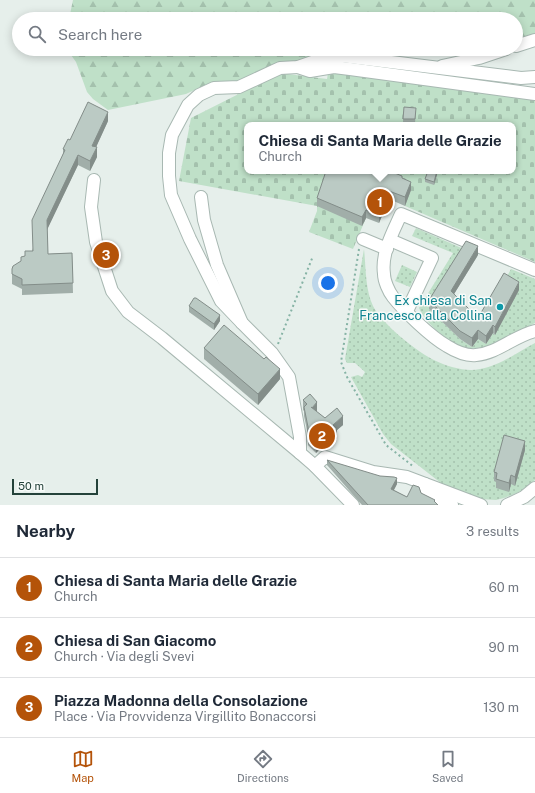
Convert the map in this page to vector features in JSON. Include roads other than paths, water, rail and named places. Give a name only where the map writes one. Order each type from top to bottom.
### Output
[{"type":"street","points":[[523,44],[535,40]]},
{"type":"street","points":[[300,453],[300,436],[289,377],[272,354],[221,301],[190,239],[171,195],[169,153],[172,135],[188,106],[199,95],[214,88],[239,87],[280,68],[298,67],[321,59],[342,56],[521,78],[535,77]]},
{"type":"street","points":[[433,68],[485,56]]},
{"type":"street","points":[[298,67],[310,71],[334,67],[535,94]]},
{"type":"street","points":[[94,180],[91,207],[96,242],[112,291],[128,312],[162,338],[300,453],[315,466],[353,505]]},
{"type":"street","points":[[201,197],[204,220],[217,265],[242,323]]},
{"type":"street","points":[[535,270],[402,214],[384,259],[384,275],[392,296],[431,334],[447,347],[462,353],[474,355],[495,350],[535,331]]},
{"type":"street","points":[[363,239],[389,244],[432,258],[407,311]]},
{"type":"street","points":[[315,466],[325,457],[373,472],[407,477],[481,505]]},
{"type":"street","points":[[425,484],[427,494],[452,505]]},
{"type":"street","points":[[507,505],[524,497],[535,488]]},
{"type":"place","name":"Chiesa di Santa Maria delle Grazie","points":[[380,202]]},
{"type":"place","name":"Piazza Madonna della Consolazione","points":[[106,255]]},
{"type":"place","name":"Ex chiesa di San Francesco alla Collina","points":[[500,307]]},
{"type":"place","name":"Chiesa di San Giacomo","points":[[322,436]]}]
